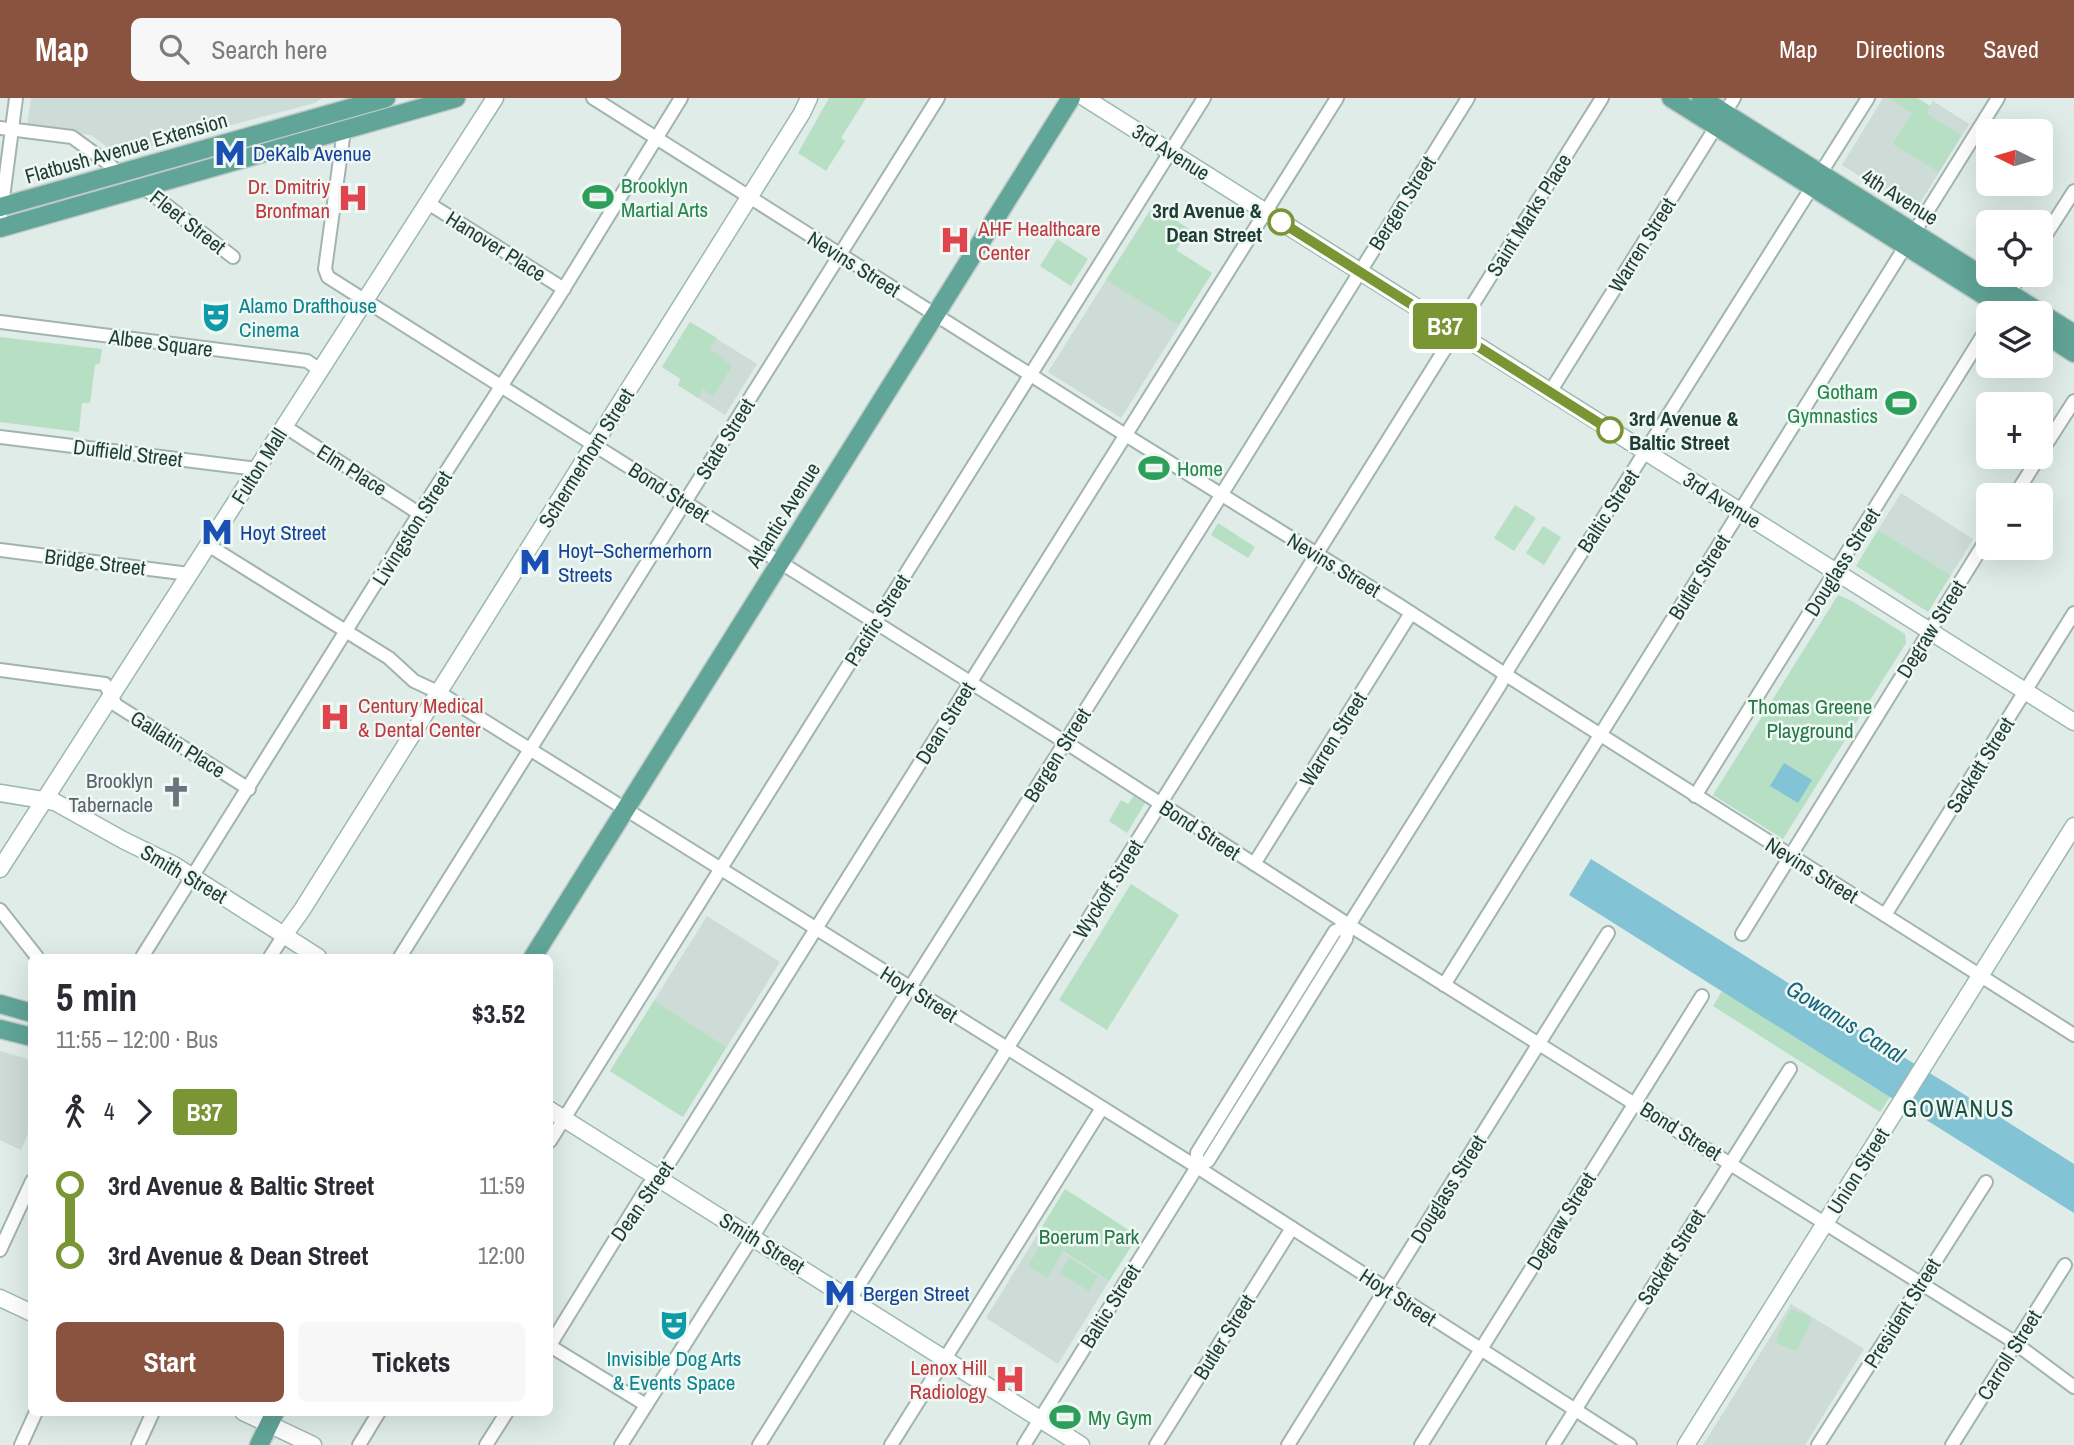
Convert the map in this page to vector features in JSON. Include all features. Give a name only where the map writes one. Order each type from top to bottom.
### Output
[{"type":"main road","name":"Flatbush Avenue Extension","points":[[0,212],[118,173],[347,104],[386,98]]},
{"type":"main road","name":"Flatbush Avenue Extension","points":[[0,228],[456,98]]},
{"type":"main road","name":"Atlantic Avenue","points":[[535,954],[1071,98]]},
{"type":"main road","name":"4th Avenue","points":[[1671,98],[1725,112]]},
{"type":"main road","name":"4th Avenue","points":[[1701,98],[1725,112],[1816,180],[1910,240],[1996,301]]},
{"type":"main road","name":"4th Avenue","points":[[2053,326],[2074,334]]},
{"type":"main road","points":[[2053,339],[2074,353]]},
{"type":"main road","points":[[0,1004],[28,1012]]},
{"type":"main road","points":[[0,1029],[28,1036]]},
{"type":"main road","points":[[259,1445],[272,1418]]},
{"type":"street","points":[[0,212],[6,129],[16,98]]},
{"type":"street","name":"Fulton Mall","points":[[0,869],[495,98]]},
{"type":"street","name":"Nevins Street","points":[[593,98],[1411,613],[2074,1035]]},
{"type":"street","name":"Livingston Street","points":[[144,954],[420,513],[564,289],[681,98]]},
{"type":"street","name":"Schermerhorn Street","points":[[272,954],[440,693],[809,98]]},
{"type":"street","name":"State Street","points":[[402,954],[938,98]]},
{"type":"street","name":"3rd Avenue","points":[[1085,98],[2074,722]]},
{"type":"street","name":"Pacific Street","points":[[557,1114],[720,870],[1204,98]]},
{"type":"street","name":"Dean Street","points":[[553,1340],[648,1186],[664,1171],[1337,98]]},
{"type":"street","name":"Bergen Street","points":[[621,1445],[1221,495],[1468,98]]},
{"type":"street","name":"Saint Marks Place","points":[[1455,332],[1602,98]]},
{"type":"street","name":"Baltic Street","points":[[1024,1445],[1197,1167],[1208,1161],[1346,939],[1349,925],[1587,541],[1646,452],[1868,98]]},
{"type":"street","name":"Butler Street","points":[[1444,985],[1998,98]]},
{"type":"street","points":[[344,130],[347,104]]},
{"type":"street","name":"Warren Street","points":[[1550,392],[1725,112]]},
{"type":"street","points":[[6,129],[72,137],[110,164],[118,173]]},
{"type":"street","name":"Bond Street","points":[[344,130],[325,274],[1349,925],[1921,1282],[2016,1344],[2074,1387]]},
{"type":"street","name":"Fleet Street","points":[[144,187],[233,257]]},
{"type":"street","points":[[2053,224],[2074,191]]},
{"type":"street","name":"Hanover Place","points":[[428,203],[564,289]]},
{"type":"street","name":"Albee Square","points":[[0,322],[307,361],[320,370]]},
{"type":"street","name":"Wyckoff Street","points":[[759,1445],[1455,332]]},
{"type":"street","name":"Douglass Street","points":[[1695,796],[1976,346]]},
{"type":"street","points":[[2053,434],[2074,401]]},
{"type":"street","name":"Elm Place","points":[[284,426],[420,513]]},
{"type":"street","name":"Duffield Street","points":[[0,437],[257,469]]},
{"type":"street","name":"Hoyt Street","points":[[208,545],[389,658],[414,681],[440,693],[1197,1167],[1630,1445]]},
{"type":"street","name":"Bridge Street","points":[[0,550],[189,574]]},
{"type":"street","name":"Degraw Street","points":[[1742,934],[1976,556]]},
{"type":"street","name":"Warren Street","points":[[1254,864],[1411,613]]},
{"type":"street","name":"Sackett Street","points":[[1885,915],[2074,614]]},
{"type":"street","name":"Gallatin Place","points":[[0,670],[105,684],[116,705],[249,789]]},
{"type":"street","name":"Smith Street","points":[[0,793],[55,802],[174,865],[313,954]]},
{"type":"street","name":"Union Street","points":[[1686,1445],[2074,826]]},
{"type":"street","points":[[0,909],[35,954]]},
{"type":"street","name":"Douglass Street","points":[[1288,1445],[1608,933]]},
{"type":"street","name":"Degraw Street","points":[[1421,1445],[1702,996]]},
{"type":"street","name":"Sackett Street","points":[[1553,1445],[1790,1069]]},
{"type":"street","points":[[891,1445],[1102,1108]]},
{"type":"street","name":"Smith Street","points":[[557,1114],[1081,1445]]},
{"type":"street","name":"President Street","points":[[1818,1445],[1986,1182]]},
{"type":"street","points":[[0,1250],[28,1190]]},
{"type":"street","name":"Butler Street","points":[[1156,1445],[1292,1228]]},
{"type":"street","name":"Carroll Street","points":[[1952,1445],[2065,1265]]},
{"type":"street","points":[[0,1298],[28,1311]]},
{"type":"street","points":[[553,1347],[646,1405]]},
{"type":"street","points":[[21,1445],[34,1416]]},
{"type":"street","points":[[138,1445],[151,1416]]},
{"type":"street","points":[[359,1445],[377,1416]]},
{"type":"street","points":[[486,1445],[504,1416]]},
{"type":"street","points":[[272,1418],[313,1445]]},
{"type":"shaded area","points":[[31,98],[322,98],[315,103],[118,155],[91,135],[27,126]]},
{"type":"shaded area","points":[[1883,98],[1917,98],[1930,106],[1933,101],[1969,124],[1915,211],[1842,165]]},
{"type":"shaded area","points":[[1153,206],[1189,229],[1176,250],[1212,273],[1121,418],[1048,372]]},
{"type":"shaded area","points":[[690,322],[757,364],[725,415],[678,385],[681,379],[662,367]]},
{"type":"shaded area","points":[[1901,493],[1973,539],[1951,575],[1878,530]]},
{"type":"shaded area","points":[[707,916],[780,962],[683,1117],[610,1071]]},
{"type":"shaded area","points":[[0,1051],[28,1059],[28,1134],[21,1150],[0,1140]]},
{"type":"shaded area","points":[[1037,1235],[1109,1281],[1058,1364],[986,1318]]},
{"type":"shaded area","points":[[1791,1304],[1864,1349],[1805,1445],[1703,1445]]},
{"type":"green space","points":[[829,98],[866,98],[841,138],[845,141],[826,171],[798,153]]},
{"type":"green space","points":[[1889,98],[1917,98],[1930,106],[1926,113],[1961,136],[1939,172],[1893,144],[1912,113]]},
{"type":"green space","points":[[1153,206],[1189,229],[1176,250],[1212,273],[1179,325],[1106,280]]},
{"type":"green space","points":[[1057,239],[1088,259],[1071,286],[1040,266]]},
{"type":"green space","points":[[690,322],[717,338],[710,349],[732,366],[713,396],[703,389],[698,398],[678,385],[681,379],[662,367]]},
{"type":"green space","points":[[0,337],[102,349],[100,363],[95,365],[90,403],[82,403],[79,432],[0,422]]},
{"type":"green space","points":[[1515,505],[1536,518],[1514,551],[1494,538]]},
{"type":"green space","points":[[1218,523],[1255,547],[1248,558],[1211,535]]},
{"type":"green space","points":[[1543,526],[1561,537],[1544,565],[1526,553]]},
{"type":"green space","points":[[1878,530],[1951,575],[1928,612],[1856,566]]},
{"type":"green space","name":"Thomas Greene Playground","points":[[1838,595],[1905,634],[1906,643],[1783,839],[1713,795]]},
{"type":"green space","points":[[1134,796],[1145,803],[1127,833],[1109,821],[1121,800],[1128,804]]},
{"type":"green space","points":[[1131,884],[1179,915],[1107,1030],[1059,1000]]},
{"type":"green space","points":[[1722,991],[1890,1097],[1880,1112],[1713,1006]]},
{"type":"green space","points":[[654,1001],[726,1047],[683,1117],[610,1071]]},
{"type":"green space","name":"Boerum Park","points":[[1065,1189],[1138,1236],[1109,1281],[1063,1251],[1047,1278],[1028,1266],[1044,1240],[1037,1235]]},
{"type":"green space","points":[[1069,1258],[1098,1276],[1089,1291],[1060,1273]]},
{"type":"green space","points":[[1791,1309],[1809,1316],[1811,1321],[1798,1349],[1793,1350],[1777,1343],[1776,1338]]},
{"type":"water","points":[[1784,763],[1812,780],[1798,803],[1770,786]]},
{"type":"water","name":"Gowanus Canal","points":[[1591,859],[1820,1003],[1821,1007],[2074,1164],[2074,1213],[1569,895]]},
{"type":"bus line","name":"B37","points":[[1281,222],[1610,430]]},
{"type":"place","name":"DeKalb Avenue","points":[[230,153]]},
{"type":"place","name":"Brooklyn Martial Arts","points":[[598,197]]},
{"type":"place","name":"Dr. Dmitriy Bronfman","points":[[353,198]]},
{"type":"place","name":"3rd Avenue & Dean Street","points":[[1281,222]]},
{"type":"place","name":"AHF Healthcare Center","points":[[955,240]]},
{"type":"place","name":"Alamo Drafthouse Cinema","points":[[216,317]]},
{"type":"place","name":"Gotham Gymnastics","points":[[1901,403]]},
{"type":"place","name":"3rd Avenue & Baltic Street","points":[[1610,430]]},
{"type":"place","name":"Home","points":[[1154,468]]},
{"type":"place","name":"Hoyt Street","points":[[217,532]]},
{"type":"place","name":"Hoyt–Schermerhorn Streets","points":[[535,562]]},
{"type":"place","name":"Century Medical & Dental Center","points":[[335,717]]},
{"type":"place","name":"Brooklyn Tabernacle","points":[[176,792]]},
{"type":"place","name":"Bergen Street","points":[[840,1293]]},
{"type":"place","name":"Invisible Dog Arts & Events Space","points":[[674,1325]]},
{"type":"place","name":"Lenox Hill Radiology","points":[[1010,1379]]},
{"type":"place","name":"My Gym","points":[[1065,1417]]},
{"type":"district","name":"GOWANUS","points":[[1959,1108]]}]
